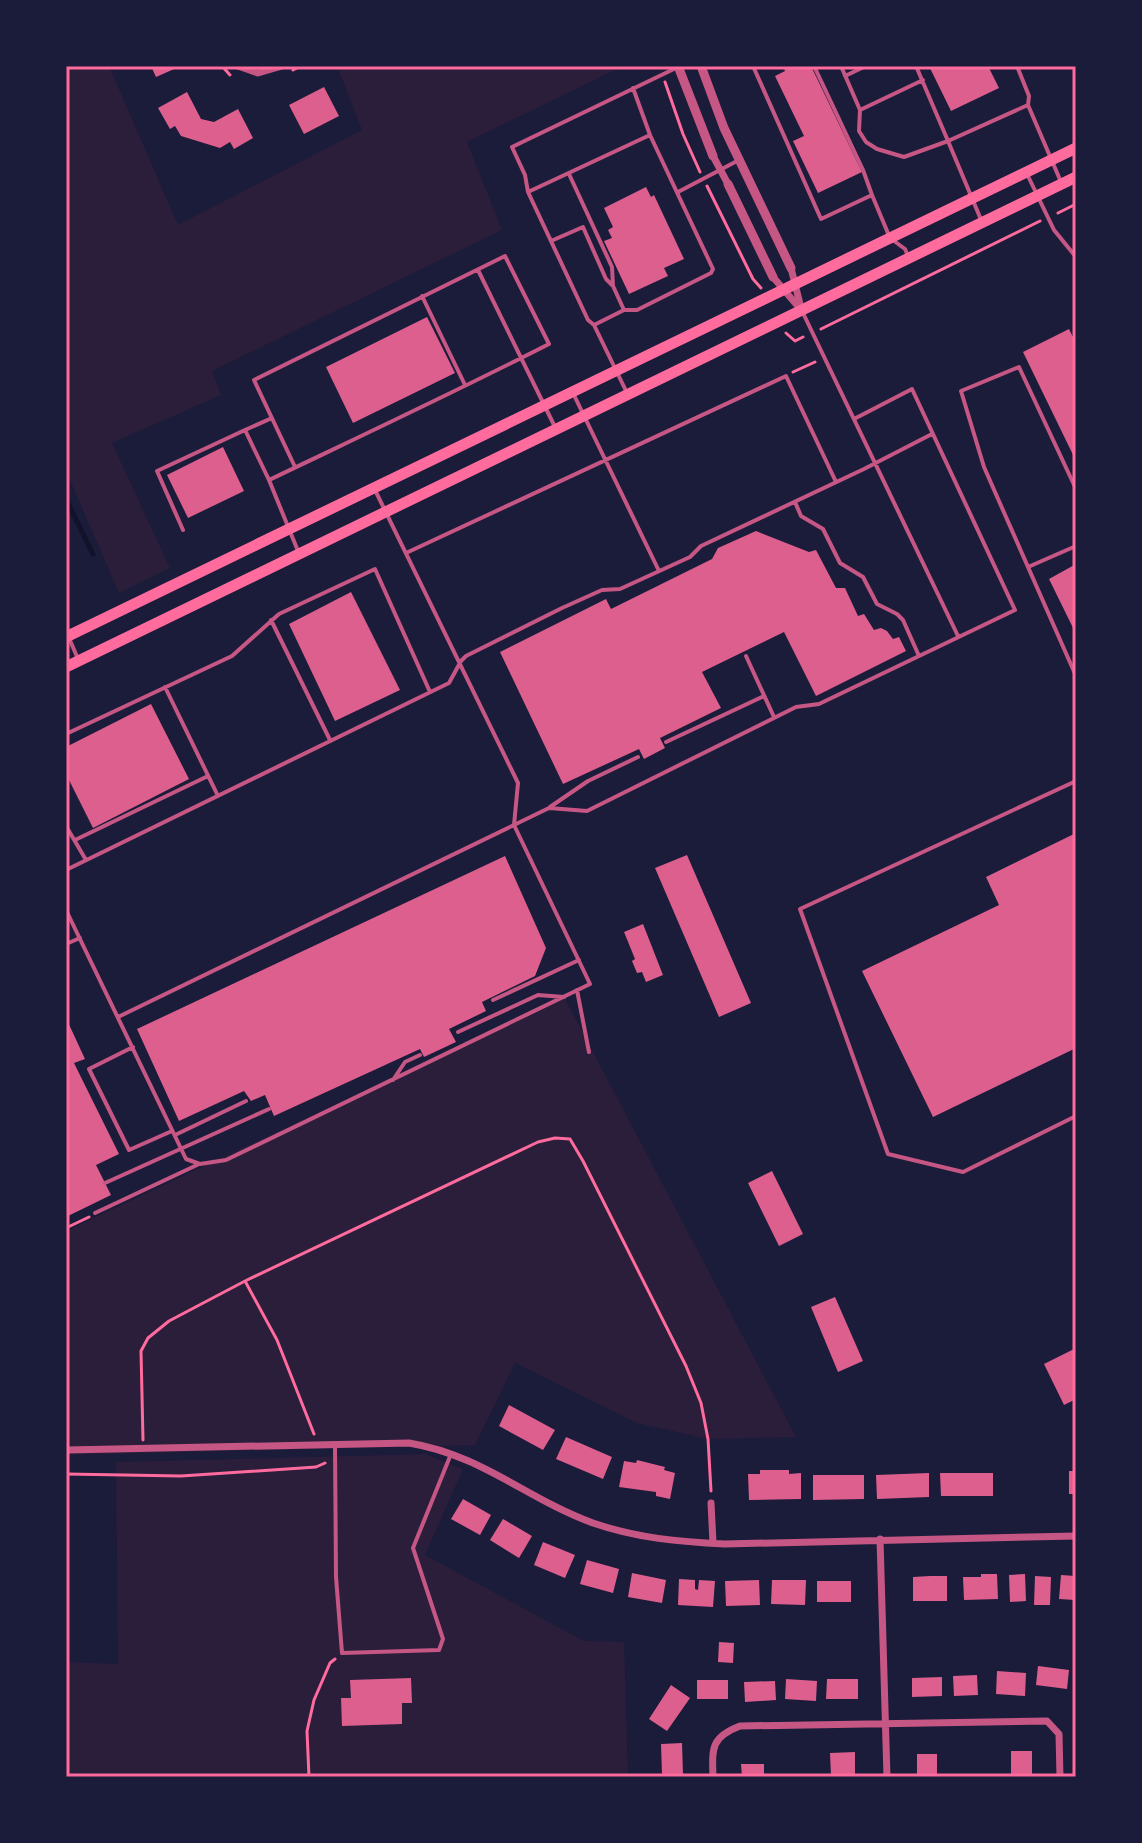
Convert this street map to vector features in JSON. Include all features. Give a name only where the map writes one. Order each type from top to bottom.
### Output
[{"type":"main road","points":[[67,635],[1076,148]]},
{"type":"main road","points":[[66,667],[1076,177]]},
{"type":"street","points":[[238,66],[258,73],[282,66]]},
{"type":"street","points":[[701,66],[739,160],[791,268],[789,286]]},
{"type":"street","points":[[678,67],[713,156],[773,277],[789,286],[802,311]]},
{"type":"street","points":[[66,1450],[409,1443],[452,1452],[591,1522],[652,1539],[713,1543],[1076,1536]]},
{"type":"street","points":[[711,1503],[713,1543]]},
{"type":"street","points":[[880,1539],[887,1777]]},
{"type":"street","points":[[713,1777],[712,1752],[717,1741],[723,1732],[740,1726],[1047,1721],[1059,1734],[1060,1777]]},
{"type":"lane","points":[[753,66],[821,219],[872,195]]},
{"type":"lane","points":[[814,66],[863,170],[890,238],[905,249],[909,258]]},
{"type":"lane","points":[[841,66],[860,110],[859,131],[866,142],[877,149],[904,157],[1028,105]]},
{"type":"lane","points":[[845,76],[866,66]]},
{"type":"lane","points":[[916,66],[982,222]]},
{"type":"lane","points":[[1017,66],[1029,96],[1028,105],[1062,184]]},
{"type":"lane","points":[[628,395],[594,325],[588,320],[528,192],[525,175],[512,147],[678,67]]},
{"type":"lane","points":[[860,110],[923,80]]},
{"type":"lane","points":[[594,325],[624,310],[637,310],[712,271],[713,265],[650,135],[633,88]]},
{"type":"lane","points":[[528,192],[650,135]]},
{"type":"lane","points":[[678,192],[739,160]]},
{"type":"lane","points":[[1026,172],[1054,230],[1076,257]]},
{"type":"lane","points":[[569,174],[612,267],[613,286]]},
{"type":"lane","points":[[551,241],[583,227],[606,279],[613,286],[624,310]]},
{"type":"lane","points":[[269,480],[549,344],[505,256],[254,380],[295,467]]},
{"type":"lane","points":[[477,269],[556,429]]},
{"type":"lane","points":[[1076,283],[1076,302]]},
{"type":"lane","points":[[422,296],[465,385]]},
{"type":"lane","points":[[802,311],[958,636]]},
{"type":"lane","points":[[1076,489],[1019,367],[961,391],[984,467],[1076,676]]},
{"type":"lane","points":[[406,553],[786,376],[836,482]]},
{"type":"lane","points":[[549,808],[587,811],[774,717],[796,707],[819,704],[1015,610],[912,389],[854,419]]},
{"type":"lane","points":[[572,392],[659,571]]},
{"type":"lane","points":[[183,530],[157,471],[272,418]]},
{"type":"lane","points":[[245,430],[299,554]]},
{"type":"lane","points":[[66,870],[430,692],[452,680],[466,656],[602,590],[620,589],[690,557],[701,546],[933,433]]},
{"type":"lane","points":[[95,1213],[200,1164],[226,1160],[590,984],[514,825],[518,783],[374,488]]},
{"type":"lane","points":[[795,502],[801,516],[823,529],[840,563],[863,577],[877,604],[901,618],[919,656]]},
{"type":"lane","points":[[1028,567],[1076,546]]},
{"type":"lane","points":[[66,734],[232,656],[279,614],[375,569],[430,692]]},
{"type":"lane","points":[[271,620],[330,740]]},
{"type":"lane","points":[[67,635],[79,661]]},
{"type":"lane","points":[[746,656],[774,717]]},
{"type":"lane","points":[[165,687],[218,796]]},
{"type":"lane","points":[[666,742],[764,696]]},
{"type":"lane","points":[[118,1017],[549,808],[588,781],[638,757]]},
{"type":"lane","points":[[75,840],[208,776]]},
{"type":"lane","points":[[1076,781],[800,909],[888,1154],[963,1172],[1076,1116]]},
{"type":"lane","points":[[66,826],[86,860]]},
{"type":"lane","points":[[66,910],[173,1133],[189,1162],[200,1164]]},
{"type":"lane","points":[[66,944],[80,938]]},
{"type":"lane","points":[[493,1000],[579,960]]},
{"type":"lane","points":[[577,990],[589,1052]]},
{"type":"lane","points":[[458,1032],[538,995],[564,997]]},
{"type":"lane","points":[[133,1047],[89,1069],[129,1150],[246,1101]]},
{"type":"lane","points":[[392,1081],[405,1062],[420,1055]]},
{"type":"lane","points":[[105,1183],[269,1109]]},
{"type":"lane","points":[[335,1444],[336,1566],[342,1653],[439,1650],[443,1639],[413,1548],[452,1452]]},
{"type":"path","points":[[665,84],[700,171]]},
{"type":"path","points":[[708,188],[755,282]]},
{"type":"path","points":[[1067,209],[1076,204]]},
{"type":"path","points":[[825,327],[1029,227]]},
{"type":"path","points":[[786,333],[795,341],[799,339]]},
{"type":"path","points":[[786,376],[824,358]]},
{"type":"path","points":[[144,1447],[141,1351],[148,1338],[169,1321],[245,1281],[538,1142],[570,1139],[672,1339],[701,1403],[708,1439],[711,1503]]},
{"type":"path","points":[[66,1228],[95,1213]]},
{"type":"path","points":[[245,1281],[277,1340],[302,1398],[316,1444]]},
{"type":"path","points":[[66,1474],[181,1476],[323,1464]]},
{"type":"path","points":[[309,1777],[307,1731],[314,1700],[330,1663],[342,1653]]},
{"type":"shaded area","points":[[66,66],[109,66],[178,225],[362,130],[337,66],[623,66],[467,142],[502,230],[212,371],[221,395],[112,443],[170,568],[119,593],[66,471]]},
{"type":"shaded area","points":[[564,997],[796,1437],[708,1439],[637,1423],[515,1363],[475,1445],[66,1455],[66,1231]]},
{"type":"shaded area","points":[[425,1454],[463,1469],[425,1555],[584,1641],[624,1642],[628,1777],[66,1777],[66,1662],[118,1664],[116,1462]]},
{"type":"building","points":[[151,66],[181,66],[156,77]]},
{"type":"building","points":[[783,66],[811,66],[862,172],[818,193],[793,141],[804,136],[775,76],[785,71]]},
{"type":"building","points":[[929,66],[988,66],[999,88],[951,111]]},
{"type":"building","points":[[324,87],[339,116],[304,134],[289,105]]},
{"type":"building","points":[[187,92],[201,119],[214,122],[238,109],[253,138],[234,149],[230,142],[220,148],[181,136],[175,126],[170,129],[158,108]]},
{"type":"building","points":[[646,187],[651,197],[654,195],[684,259],[664,268],[668,276],[629,294],[604,241],[612,238],[608,230],[613,227],[604,208]]},
{"type":"building","points":[[427,317],[455,373],[353,423],[326,367]]},
{"type":"building","points":[[1069,329],[1076,343],[1076,461],[1023,352]]},
{"type":"building","points":[[223,447],[244,491],[188,518],[167,475]]},
{"type":"building","points":[[756,531],[809,552],[816,550],[836,588],[845,588],[858,616],[864,614],[874,630],[881,628],[893,639],[899,637],[906,651],[816,696],[784,632],[702,672],[721,708],[660,738],[665,748],[644,759],[639,749],[563,784],[500,652],[606,599],[611,609],[712,559],[718,548]]},
{"type":"building","points":[[1076,564],[1076,634],[1049,579]]},
{"type":"building","points":[[351,592],[400,690],[335,721],[289,624]]},
{"type":"building","points":[[151,704],[189,779],[93,828],[66,774],[66,747]]},
{"type":"building","points":[[1076,833],[1076,1048],[933,1117],[862,971],[999,905],[986,877]]},
{"type":"building","points":[[687,855],[751,1003],[719,1017],[655,868]]},
{"type":"building","points":[[505,856],[546,948],[535,976],[482,1002],[486,1011],[449,1029],[456,1042],[424,1057],[420,1049],[274,1116],[265,1095],[251,1101],[244,1091],[179,1121],[137,1029]]},
{"type":"building","points":[[643,924],[663,975],[646,982],[642,972],[637,973],[624,932]]},
{"type":"building","points":[[66,1018],[85,1059],[74,1063],[119,1154],[96,1165],[111,1195],[66,1217]]},
{"type":"building","points":[[772,1171],[803,1234],[779,1246],[748,1183]]},
{"type":"building","points":[[835,1297],[863,1361],[838,1372],[811,1307]]},
{"type":"building","points":[[1076,1348],[1076,1399],[1064,1405],[1044,1364]]},
{"type":"building","points":[[509,1405],[555,1430],[543,1450],[499,1426]]},
{"type":"building","points":[[566,1437],[612,1457],[603,1479],[556,1459]]},
{"type":"building","points":[[637,1460],[665,1467],[664,1470],[675,1473],[670,1499],[656,1496],[656,1492],[619,1487],[624,1461],[636,1463]]},
{"type":"building","points":[[760,1470],[801,1473],[801,1499],[749,1500],[748,1474],[760,1474]]},
{"type":"building","points":[[1069,1471],[1076,1471],[1076,1494],[1069,1494]]},
{"type":"building","points":[[929,1473],[929,1497],[877,1499],[876,1475]]},
{"type":"building","points":[[940,1473],[993,1473],[993,1496],[941,1496]]},
{"type":"building","points":[[813,1475],[864,1475],[864,1499],[813,1500]]},
{"type":"building","points":[[463,1499],[491,1515],[480,1535],[451,1519]]},
{"type":"building","points":[[503,1519],[532,1536],[519,1558],[490,1540]]},
{"type":"building","points":[[543,1542],[575,1555],[565,1578],[534,1565]]},
{"type":"building","points":[[587,1560],[619,1569],[613,1593],[580,1584]]},
{"type":"building","points":[[632,1573],[666,1580],[662,1603],[628,1597]]},
{"type":"building","points":[[981,1574],[997,1574],[998,1599],[964,1600],[963,1577],[981,1577]]},
{"type":"building","points":[[1025,1574],[1026,1601],[1010,1602],[1009,1575]]},
{"type":"building","points":[[1061,1575],[1076,1576],[1075,1600],[1059,1599]]},
{"type":"building","points":[[947,1576],[947,1601],[913,1601],[913,1577]]},
{"type":"building","points":[[1035,1576],[1051,1577],[1050,1605],[1034,1605]]},
{"type":"building","points":[[679,1579],[695,1580],[695,1589],[698,1590],[699,1580],[715,1581],[713,1607],[678,1605]]},
{"type":"building","points":[[759,1580],[760,1605],[726,1606],[725,1581]]},
{"type":"building","points":[[772,1580],[806,1580],[805,1605],[771,1604]]},
{"type":"building","points":[[817,1581],[851,1581],[851,1602],[817,1602]]},
{"type":"building","points":[[719,1642],[734,1643],[733,1663],[718,1662]]},
{"type":"building","points":[[1038,1666],[1069,1670],[1067,1689],[1036,1685]]},
{"type":"building","points":[[997,1671],[1026,1673],[1025,1696],[996,1694]]},
{"type":"building","points":[[977,1675],[978,1695],[954,1696],[953,1676]]},
{"type":"building","points":[[942,1677],[942,1696],[912,1697],[912,1678]]},
{"type":"building","points":[[411,1678],[412,1703],[402,1703],[402,1724],[342,1726],[341,1698],[351,1698],[350,1680]]},
{"type":"building","points":[[786,1679],[817,1681],[816,1701],[785,1699]]},
{"type":"building","points":[[827,1679],[858,1679],[858,1699],[826,1699]]},
{"type":"building","points":[[697,1680],[728,1680],[728,1699],[697,1699]]},
{"type":"building","points":[[775,1681],[776,1700],[745,1702],[744,1682]]},
{"type":"building","points":[[671,1685],[690,1698],[667,1731],[649,1719]]},
{"type":"building","points":[[682,1743],[683,1774],[662,1775],[661,1744]]},
{"type":"building","points":[[1011,1751],[1032,1751],[1032,1777],[1011,1777]]},
{"type":"building","points":[[855,1752],[855,1777],[831,1776],[830,1753]]},
{"type":"building","points":[[917,1754],[937,1754],[937,1777],[917,1777]]},
{"type":"building","points":[[741,1764],[764,1764],[764,1777],[742,1777]]},
{"type":"waterway","points":[[66,499],[93,554]]}]
